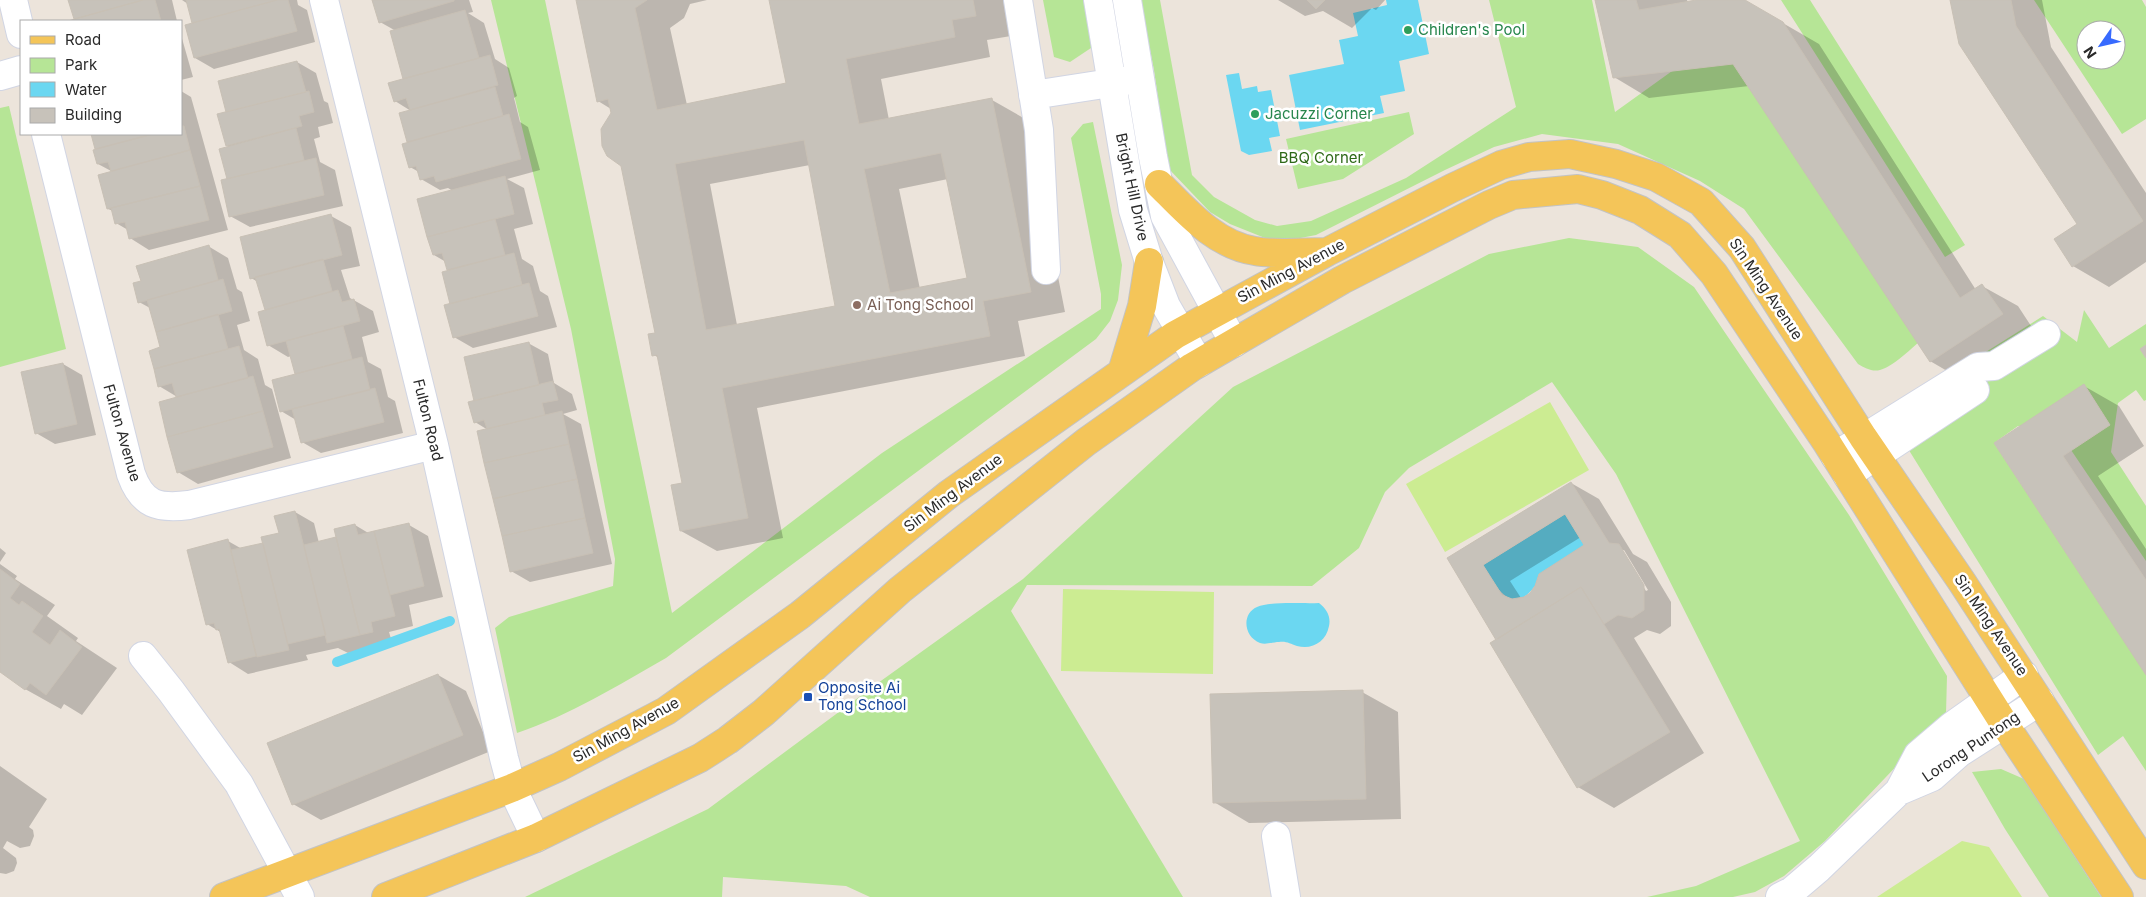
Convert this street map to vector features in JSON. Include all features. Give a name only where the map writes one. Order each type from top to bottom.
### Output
[{"type":"main road","name":"Sin Ming Avenue","points":[[224,897],[512,788],[559,767],[666,711],[800,615],[949,494],[1181,332],[1216,311],[1327,252],[1501,164],[1529,157],[1570,154],[1616,164],[1656,177],[1701,202],[1742,248],[1869,447],[2024,675],[2146,865]]},
{"type":"main road","points":[[1159,184],[1195,220],[1224,241],[1254,251],[1327,252]]},
{"type":"main road","points":[[386,897],[536,838],[665,776],[700,758],[728,740],[763,713],[900,590],[1086,442],[1199,363],[1342,280],[1489,205],[1513,195],[1578,189],[1602,194],[1640,210],[1680,235],[1714,274],[1841,466],[2005,725],[2119,897]]},
{"type":"main road","points":[[1122,372],[1142,306],[1149,262]]},
{"type":"street","points":[[13,0],[20,30]]},
{"type":"street","name":"Fulton Road","points":[[324,0],[434,445],[504,758],[512,788],[536,838]]},
{"type":"street","points":[[1018,0],[1038,130],[1046,270]]},
{"type":"street","name":"Bright Hill Drive","points":[[1098,0],[1133,210],[1149,262],[1166,306],[1199,363]]},
{"type":"street","name":"Bright Hill Drive","points":[[1127,0],[1139,79],[1165,216],[1234,343]]},
{"type":"street","points":[[0,76],[20,70]]},
{"type":"street","points":[[1033,95],[1139,79]]},
{"type":"street","name":"Fulton Avenue","points":[[46,135],[131,474],[137,488],[148,501],[163,507],[189,505],[434,445]]},
{"type":"street","points":[[1841,466],[1869,447],[1988,382],[1994,366],[2046,334]]},
{"type":"street","points":[[144,656],[240,784],[299,897]]},
{"type":"street","name":"Lorong Puntong","points":[[1780,897],[1792,891],[1819,868],[1899,791],[1918,756],[1952,726],[2024,675]]},
{"type":"street","name":"Lorong Puntong","points":[[1899,791],[1932,777],[1959,753],[2040,701]]},
{"type":"street","points":[[1276,836],[1286,897]]},
{"type":"green space","points":[[491,0],[545,0],[672,613],[882,453],[1101,309],[1101,294],[1071,138],[1083,124],[1093,122],[1122,265],[1118,300],[1110,321],[1096,339],[666,658],[575,709],[517,733],[495,628],[509,617],[613,586],[615,559],[571,329]]},
{"type":"green space","points":[[1043,0],[1096,0],[1103,40],[1070,62],[1054,57]]},
{"type":"green space","points":[[1140,0],[1160,0],[1192,175],[1214,197],[1255,220],[1277,226],[1311,221],[1406,178],[1516,107],[1489,0],[1592,0],[1615,112],[1732,28],[1929,333],[1886,368],[1874,370],[1858,364],[1744,209],[1700,181],[1618,144],[1542,134],[1494,147],[1316,235],[1295,239],[1270,240],[1230,224],[1210,212],[1168,168],[1154,70]]},
{"type":"green space","points":[[1781,0],[1810,0],[1965,245],[1945,257]]},
{"type":"green space","points":[[2034,0],[2142,0],[2146,7],[2146,119],[2122,134],[2080,70],[2126,70],[2126,20],[2076,20],[2076,64]]},
{"type":"green space","points":[[9,106],[66,349],[0,367],[0,108]]},
{"type":"green space","name":"BBQ Corner","points":[[1409,112],[1414,134],[1343,179],[1298,189],[1286,139]]},
{"type":"green space","points":[[1569,238],[1638,247],[1694,287],[1849,515],[1947,676],[1946,714],[1825,841],[1784,876],[1755,892],[1733,897],[1647,897],[1696,886],[1800,841],[1616,474],[1552,382],[1409,468],[1385,492],[1359,548],[1312,586],[1027,585],[1011,611],[1183,897],[870,897],[846,886],[723,877],[722,897],[525,897],[708,809],[878,683],[1023,579],[1233,387],[1489,254]]},
{"type":"green space","points":[[2084,310],[2109,348],[2146,324],[2146,345],[2140,349],[2146,358],[2146,400],[2144,401],[2136,390],[2118,403],[2111,452],[2146,506],[2146,561],[2071,450],[2109,425],[2018,426],[1994,443],[2146,674],[2146,771],[2123,736],[2098,755],[1902,439],[1973,360],[2043,316],[2077,342]]},
{"type":"green space","points":[[1550,402],[1589,470],[1445,552],[1406,484]]},
{"type":"green space","points":[[1063,589],[1214,592],[1213,674],[1061,671]]},
{"type":"green space","points":[[2001,769],[2024,779],[2101,897],[2049,897],[2005,829],[1972,772]]},
{"type":"green space","points":[[1962,841],[1989,847],[2022,897],[1877,897]]},
{"type":"water","points":[[1386,0],[1418,0],[1429,54],[1399,61],[1405,91],[1380,96],[1384,113],[1300,130],[1289,75],[1344,64],[1339,40],[1358,36],[1353,13],[1387,5]]},
{"type":"water","name":"Jacuzzi Corner","points":[[1239,73],[1242,89],[1257,86],[1258,92],[1271,90],[1280,136],[1269,138],[1272,151],[1249,155],[1241,151],[1226,75]]},
{"type":"water","points":[[1565,514],[1584,545],[1526,595],[1518,599],[1511,599],[1504,595],[1483,565]]},
{"type":"water","points":[[1279,603],[1319,603],[1328,613],[1329,626],[1322,640],[1313,646],[1303,647],[1286,642],[1262,644],[1255,640],[1248,631],[1246,625],[1248,615],[1257,607]]},
{"type":"building","points":[[68,0],[143,0],[74,19]]},
{"type":"building","points":[[143,0],[155,0],[161,20],[72,20]]},
{"type":"building","points":[[186,0],[277,0],[192,23]]},
{"type":"building","points":[[277,0],[288,0],[297,31],[194,58],[185,25]]},
{"type":"building","points":[[372,0],[454,0],[454,1],[379,23]]},
{"type":"building","points":[[576,0],[647,0],[635,8],[657,110],[786,83],[769,0],[973,0],[976,16],[952,20],[955,37],[846,59],[859,124],[992,98],[1031,292],[983,301],[990,336],[722,388],[748,518],[680,531],[671,485],[682,483],[657,355],[652,356],[648,334],[655,333],[621,166],[607,156],[602,146],[601,129],[611,113],[608,99],[597,102]],"holes":[[[804,140],[835,306],[706,330],[675,164]],[[941,153],[967,278],[890,293],[864,169]]]},
{"type":"building","points":[[1307,0],[1325,0],[1316,9]]},
{"type":"building","points":[[1595,0],[1636,0],[1639,10],[1696,0],[1745,0],[1783,22],[1960,298],[1982,284],[2003,314],[1930,362],[1733,64],[1613,78]]},
{"type":"building","points":[[1950,0],[2011,0],[2016,26],[2143,221],[2072,267],[2054,239],[2077,224],[1959,44]]},
{"type":"building","points":[[465,10],[479,58],[403,79],[390,31]]},
{"type":"building","points":[[490,55],[498,85],[410,110],[406,98],[394,102],[388,83]]},
{"type":"building","points":[[297,61],[306,92],[226,112],[218,81]]},
{"type":"building","points":[[495,87],[503,116],[407,142],[399,113]]},
{"type":"building","points":[[309,91],[314,112],[299,116],[302,126],[226,146],[217,114]]},
{"type":"building","points":[[509,114],[521,159],[436,182],[434,176],[420,180],[416,166],[409,168],[402,144]]},
{"type":"building","points":[[182,126],[184,126],[190,150],[111,171],[108,162],[97,164],[93,150],[149,135],[182,135]]},
{"type":"building","points":[[296,128],[304,160],[227,179],[219,149]]},
{"type":"building","points":[[91,135],[149,135],[95,149]]},
{"type":"building","points":[[190,150],[200,186],[107,209],[98,175]]},
{"type":"building","points":[[316,158],[324,195],[229,217],[221,180]]},
{"type":"building","points":[[505,176],[514,214],[427,237],[417,199]]},
{"type":"building","points":[[200,186],[209,220],[129,239],[125,222],[115,224],[111,208]]},
{"type":"building","points":[[331,214],[342,255],[250,279],[240,237]]},
{"type":"building","points":[[495,219],[505,255],[447,270],[442,253],[433,255],[427,237]]},
{"type":"building","points":[[209,245],[218,280],[138,303],[133,283],[141,281],[136,266]]},
{"type":"building","points":[[514,253],[522,285],[450,304],[442,272]]},
{"type":"building","points":[[323,259],[332,291],[265,310],[255,277]]},
{"type":"building","points":[[223,279],[232,311],[156,332],[147,300]]},
{"type":"building","points":[[529,283],[538,316],[453,338],[444,305]]},
{"type":"building","points":[[338,290],[342,302],[354,299],[360,321],[267,346],[258,312]]},
{"type":"building","points":[[218,314],[228,349],[154,369],[149,351],[160,347],[156,332]]},
{"type":"building","points":[[343,326],[352,359],[295,374],[286,341]]},
{"type":"building","points":[[529,342],[539,385],[474,401],[464,357]]},
{"type":"building","points":[[2146,345],[2146,358],[2140,349]]},
{"type":"building","points":[[239,346],[248,378],[176,397],[172,383],[158,387],[154,369]]},
{"type":"building","points":[[362,357],[370,390],[280,412],[272,380]]},
{"type":"building","points":[[63,363],[77,424],[35,434],[21,372]]},
{"type":"building","points":[[253,376],[263,411],[167,437],[159,402]]},
{"type":"building","points":[[553,381],[558,400],[542,403],[545,415],[487,429],[484,420],[474,423],[468,402]]},
{"type":"building","points":[[2084,384],[2110,425],[2063,456],[2146,580],[2146,675],[1994,443]]},
{"type":"building","points":[[375,388],[384,422],[301,443],[292,409]]},
{"type":"building","points":[[263,411],[273,447],[177,473],[167,437]]},
{"type":"building","points":[[562,411],[569,444],[484,463],[477,431]]},
{"type":"building","points":[[569,444],[577,479],[493,499],[484,463]]},
{"type":"building","points":[[577,479],[585,518],[502,536],[493,499]]},
{"type":"building","points":[[1571,482],[1609,543],[1619,544],[1644,585],[1644,610],[1632,618],[1618,615],[1604,624],[1581,587],[1496,640],[1447,558]],"holes":[[[1565,514],[1584,545],[1539,574],[1535,586],[1524,597],[1512,599],[1502,595],[1483,565]]]},
{"type":"building","points":[[295,511],[326,635],[288,644],[261,537],[279,533],[274,516]]},
{"type":"building","points":[[585,518],[593,553],[510,572],[502,536]]},
{"type":"building","points":[[409,523],[424,586],[390,595],[374,531]]},
{"type":"building","points":[[355,524],[358,535],[374,531],[395,616],[371,622],[373,632],[360,635],[334,529]]},
{"type":"building","points":[[336,537],[360,635],[327,643],[304,545]]},
{"type":"building","points":[[228,539],[256,656],[228,663],[219,629],[216,630],[214,623],[206,625],[187,550]]},
{"type":"building","points":[[263,543],[289,650],[257,657],[231,550]]},
{"type":"building","points":[[0,569],[20,584],[10,598],[19,605],[22,601],[43,616],[32,632],[50,645],[60,630],[82,647],[46,695],[30,683],[25,690],[0,672]]},
{"type":"building","points":[[1581,587],[1670,732],[1577,788],[1490,643]]},
{"type":"building","points":[[438,674],[463,735],[292,805],[267,743]]},
{"type":"building","points":[[1363,690],[1366,799],[1213,803],[1210,694]]},
{"type":"waterway","points":[[337,662],[450,621]]},
{"type":"place","name":"Children's Pool","points":[[1408,30]]},
{"type":"place","name":"Jacuzzi Corner","points":[[1255,114]]},
{"type":"place","name":"Ai Tong School","points":[[857,305]]},
{"type":"place","name":"Opposite Ai Tong School","points":[[808,697]]}]
